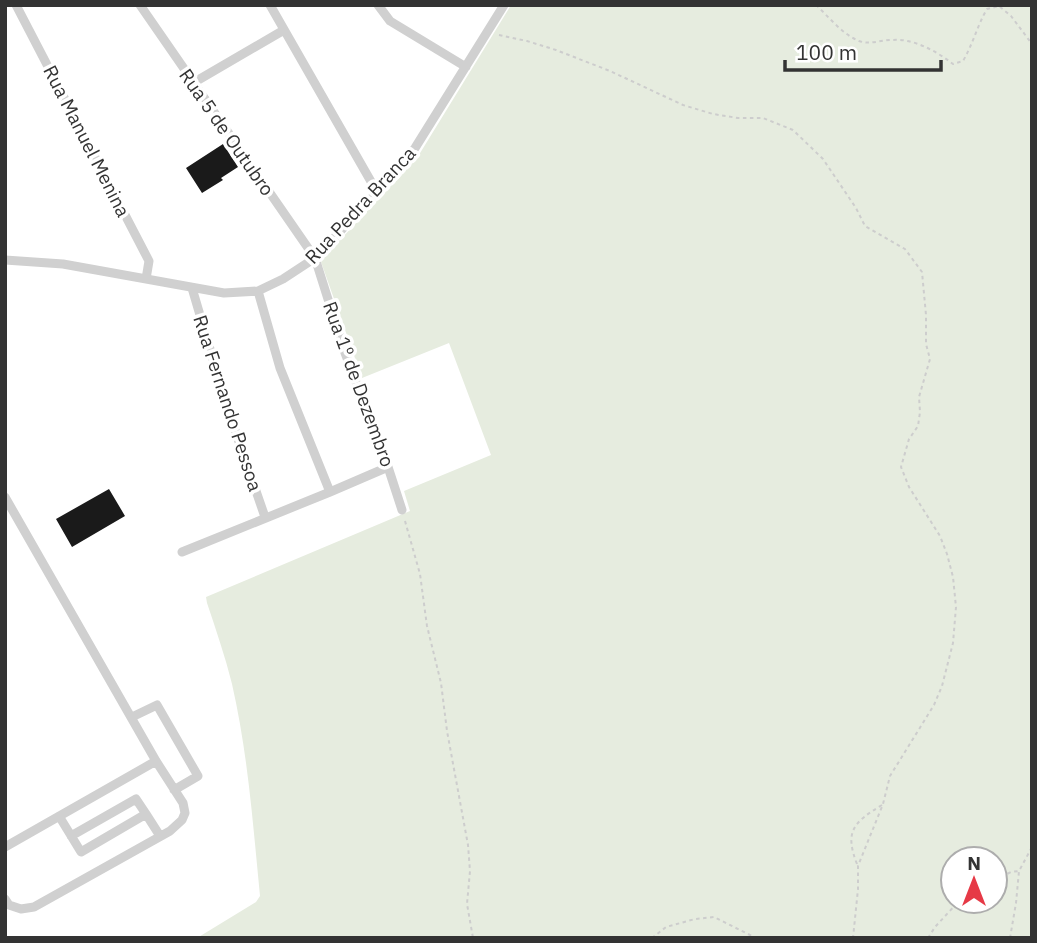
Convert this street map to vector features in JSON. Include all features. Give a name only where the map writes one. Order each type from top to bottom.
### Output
[{"type":"street","name":"Rua Manuel Menina","points":[[16,5],[149,261],[146,279]]},
{"type":"street","name":"Rua 5 de Outubro","points":[[140,5],[315,258]]},
{"type":"street","points":[[270,5],[377,192]]},
{"type":"street","name":"Rua Pedra Branca","points":[[8,260],[63,264],[224,293],[258,291],[283,279],[315,258],[399,169],[415,148],[504,5]]},
{"type":"street","points":[[382,7],[390,20],[466,67]]},
{"type":"street","points":[[193,83],[284,30]]},
{"type":"street","name":"Rua 1º de Dezembro","points":[[315,258],[345,353],[402,510]]},
{"type":"street","name":"Rua Fernando Pessoa","points":[[192,288],[228,410],[265,517]]},
{"type":"street","points":[[258,291],[280,368],[330,492]]},
{"type":"street","points":[[181,552],[388,467]]},
{"type":"street","points":[[5,498],[156,761],[183,803],[185,813],[182,820],[160,836],[34,907],[21,909],[9,905],[5,899]]},
{"type":"street","points":[[132,717],[157,705],[198,776],[174,790]]},
{"type":"street","points":[[5,846],[156,761]]},
{"type":"street","points":[[71,836],[136,799],[160,836]]},
{"type":"street","points":[[59,816],[81,852],[146,814]]},
{"type":"path","points":[[816,5],[848,35],[862,42],[903,40],[929,49],[953,64],[963,61],[988,9],[999,6],[1012,16],[1032,44]]},
{"type":"path","points":[[488,31],[556,50],[611,71],[683,105],[713,114],[763,118],[793,131],[823,159],[865,226],[905,249],[922,272],[926,344],[930,359],[919,397],[918,426],[909,439],[901,467],[909,487],[940,536],[947,554],[956,607],[953,643],[934,705],[890,776],[883,804],[858,866],[853,938]]},
{"type":"path","points":[[402,510],[420,574],[427,626],[441,683],[468,845],[470,871],[467,904],[473,938]]},
{"type":"path","points":[[858,866],[851,849],[851,835],[856,824],[883,804]]},
{"type":"path","points":[[1010,938],[1019,871],[1032,847]]},
{"type":"path","points":[[1009,873],[1019,871]]},
{"type":"path","points":[[928,938],[946,915]]},
{"type":"path","points":[[652,938],[666,927],[714,917],[756,938]]},
{"type":"shaded area","points":[[511,5],[1032,5],[1032,938],[197,938],[256,902],[260,896],[238,710],[206,597],[410,511],[404,491],[491,455],[449,343],[362,378],[321,262],[417,158]]},
{"type":"building","points":[[223,144],[238,167],[202,193],[186,168]]},
{"type":"building","points":[[109,489],[125,516],[72,547],[56,519]]}]
